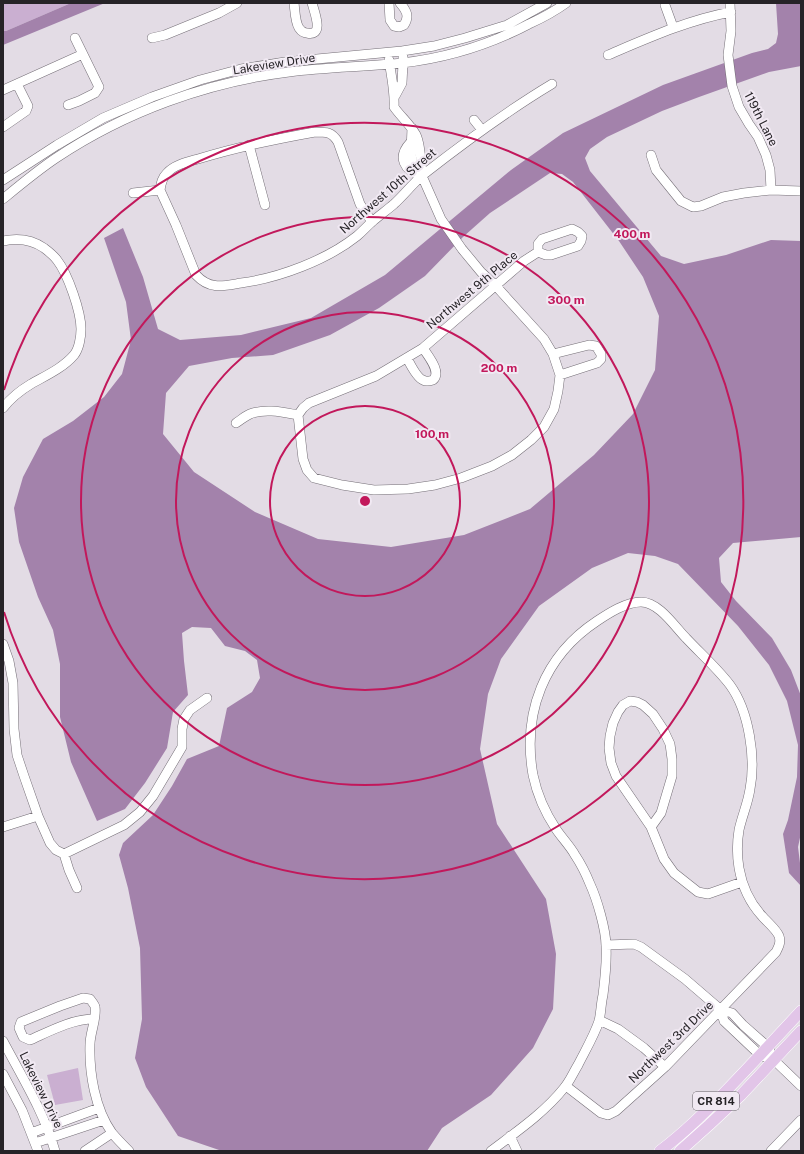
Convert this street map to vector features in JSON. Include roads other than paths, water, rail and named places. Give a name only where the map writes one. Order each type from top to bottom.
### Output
[{"type":"main road","name":"CR 814","points":[[660,1151],[705,1112],[801,1011]]},
{"type":"main road","name":"CR 814","points":[[680,1151],[741,1095],[801,1031]]},
{"type":"street","points":[[152,38],[165,36],[219,13],[237,3]]},
{"type":"street","points":[[294,3],[299,28],[310,34],[317,28],[312,3]]},
{"type":"street","points":[[389,3],[390,20],[394,26],[399,27],[404,25],[407,21],[406,11],[400,3]]},
{"type":"street","name":"Lakeview Drive","points":[[3,180],[57,145],[103,118],[152,96],[200,80],[241,69],[285,62],[402,51],[434,46],[507,25],[547,3]]},
{"type":"street","name":"Lakeview Drive","points":[[3,198],[55,158],[85,140],[148,109],[182,97],[240,81],[288,72],[403,63],[456,53],[480,46],[510,34],[538,20],[566,3]]},
{"type":"street","points":[[665,5],[673,28]]},
{"type":"street","points":[[608,55],[673,28],[712,15],[730,7]]},
{"type":"street","name":"119th Lane","points":[[730,7],[731,31],[728,55],[733,90],[738,107],[758,137],[766,155],[770,170],[771,190]]},
{"type":"street","points":[[68,105],[95,93],[98,87],[75,38]]},
{"type":"street","points":[[236,423],[250,414],[272,411],[298,415],[303,459],[307,470],[314,478],[342,485],[374,490],[408,489],[435,485],[462,478],[492,466],[512,455],[530,440],[544,427],[554,409],[560,375],[553,354],[544,339],[481,272],[462,249],[441,219],[422,176],[417,136],[394,107],[395,96],[402,83],[402,51]]},
{"type":"street","points":[[388,52],[395,96]]},
{"type":"street","points":[[3,90],[83,54]]},
{"type":"street","points":[[3,127],[26,112],[28,106],[17,84]]},
{"type":"street","name":"Northwest 10th Street","points":[[160,190],[196,275],[202,281],[209,285],[218,286],[252,282],[284,274],[337,249],[357,236],[394,204],[422,176],[482,130],[552,84]]},
{"type":"street","points":[[474,120],[482,130]]},
{"type":"street","points":[[412,128],[411,143],[406,147],[404,152],[405,166],[408,170],[422,176]]},
{"type":"street","points":[[133,193],[160,190],[162,179],[168,172],[180,165],[212,154],[315,132],[325,132],[334,135],[338,142],[360,204],[372,222]]},
{"type":"street","points":[[249,145],[265,205]]},
{"type":"street","points":[[651,155],[656,170],[681,201],[693,207],[744,193],[771,190],[801,190]]},
{"type":"street","points":[[3,241],[13,239],[30,241],[44,248],[58,260],[69,282],[80,315],[82,330],[74,355],[52,372],[29,385],[3,408]]},
{"type":"street","name":"Northwest 9th Place","points":[[298,415],[309,402],[376,376],[423,348],[524,261],[538,252]]},
{"type":"street","points":[[553,354],[589,345],[596,346],[602,354],[601,359],[597,363],[560,375]]},
{"type":"street","points":[[407,358],[419,378],[426,381],[433,380],[436,377],[436,371],[434,365],[423,348]]},
{"type":"street","points":[[491,1151],[543,1110],[566,1086],[585,1051],[599,1020],[605,979],[606,945],[601,915],[591,886],[575,855],[555,827],[542,804],[534,777],[530,750],[531,722],[540,691],[553,665],[566,646],[585,629],[607,614],[629,605],[643,602],[655,606],[715,665],[732,688],[744,714],[750,740],[752,765],[750,789],[739,830],[738,849],[742,882],[708,894],[698,892],[674,874],[664,859],[651,827],[616,776],[611,762],[610,736],[613,723],[623,705],[630,701],[643,705],[653,714],[663,729],[670,744],[672,776],[661,813],[651,827]]},
{"type":"street","points":[[3,644],[9,661],[13,683],[14,730],[17,754],[38,816],[50,843],[56,850],[64,854],[77,888]]},
{"type":"street","points":[[64,854],[124,825],[140,812],[153,796],[182,747],[182,729],[184,719],[190,710],[207,698]]},
{"type":"street","points":[[3,827],[38,816]]},
{"type":"street","name":"Northwest 3rd Drive","points":[[566,1086],[600,1113],[608,1115],[616,1111],[665,1067],[776,952],[780,943],[778,934],[759,913],[742,882]]},
{"type":"street","points":[[606,945],[634,944],[641,947],[685,979],[721,1010],[732,1013],[764,1051],[801,1086]]},
{"type":"street","points":[[94,1019],[83,1019],[64,1025],[30,1040],[23,1037],[18,1028],[21,1022],[60,1006],[83,998],[90,1000],[95,1007],[94,1019],[90,1043],[90,1066],[94,1091],[104,1120],[112,1133],[129,1151]]},
{"type":"street","points":[[599,1020],[618,1029],[644,1048],[665,1067]]},
{"type":"street","name":"Lakeview Drive","points":[[3,1041],[38,1105],[55,1151]]},
{"type":"street","points":[[3,1074],[22,1110],[37,1147],[51,1138],[104,1120]]},
{"type":"street","points":[[31,1133],[99,1108]]},
{"type":"street","points":[[771,1151],[801,1120]]},
{"type":"street","points":[[85,1151],[112,1133]]},
{"type":"street","points":[[510,1136],[517,1151]]}]
